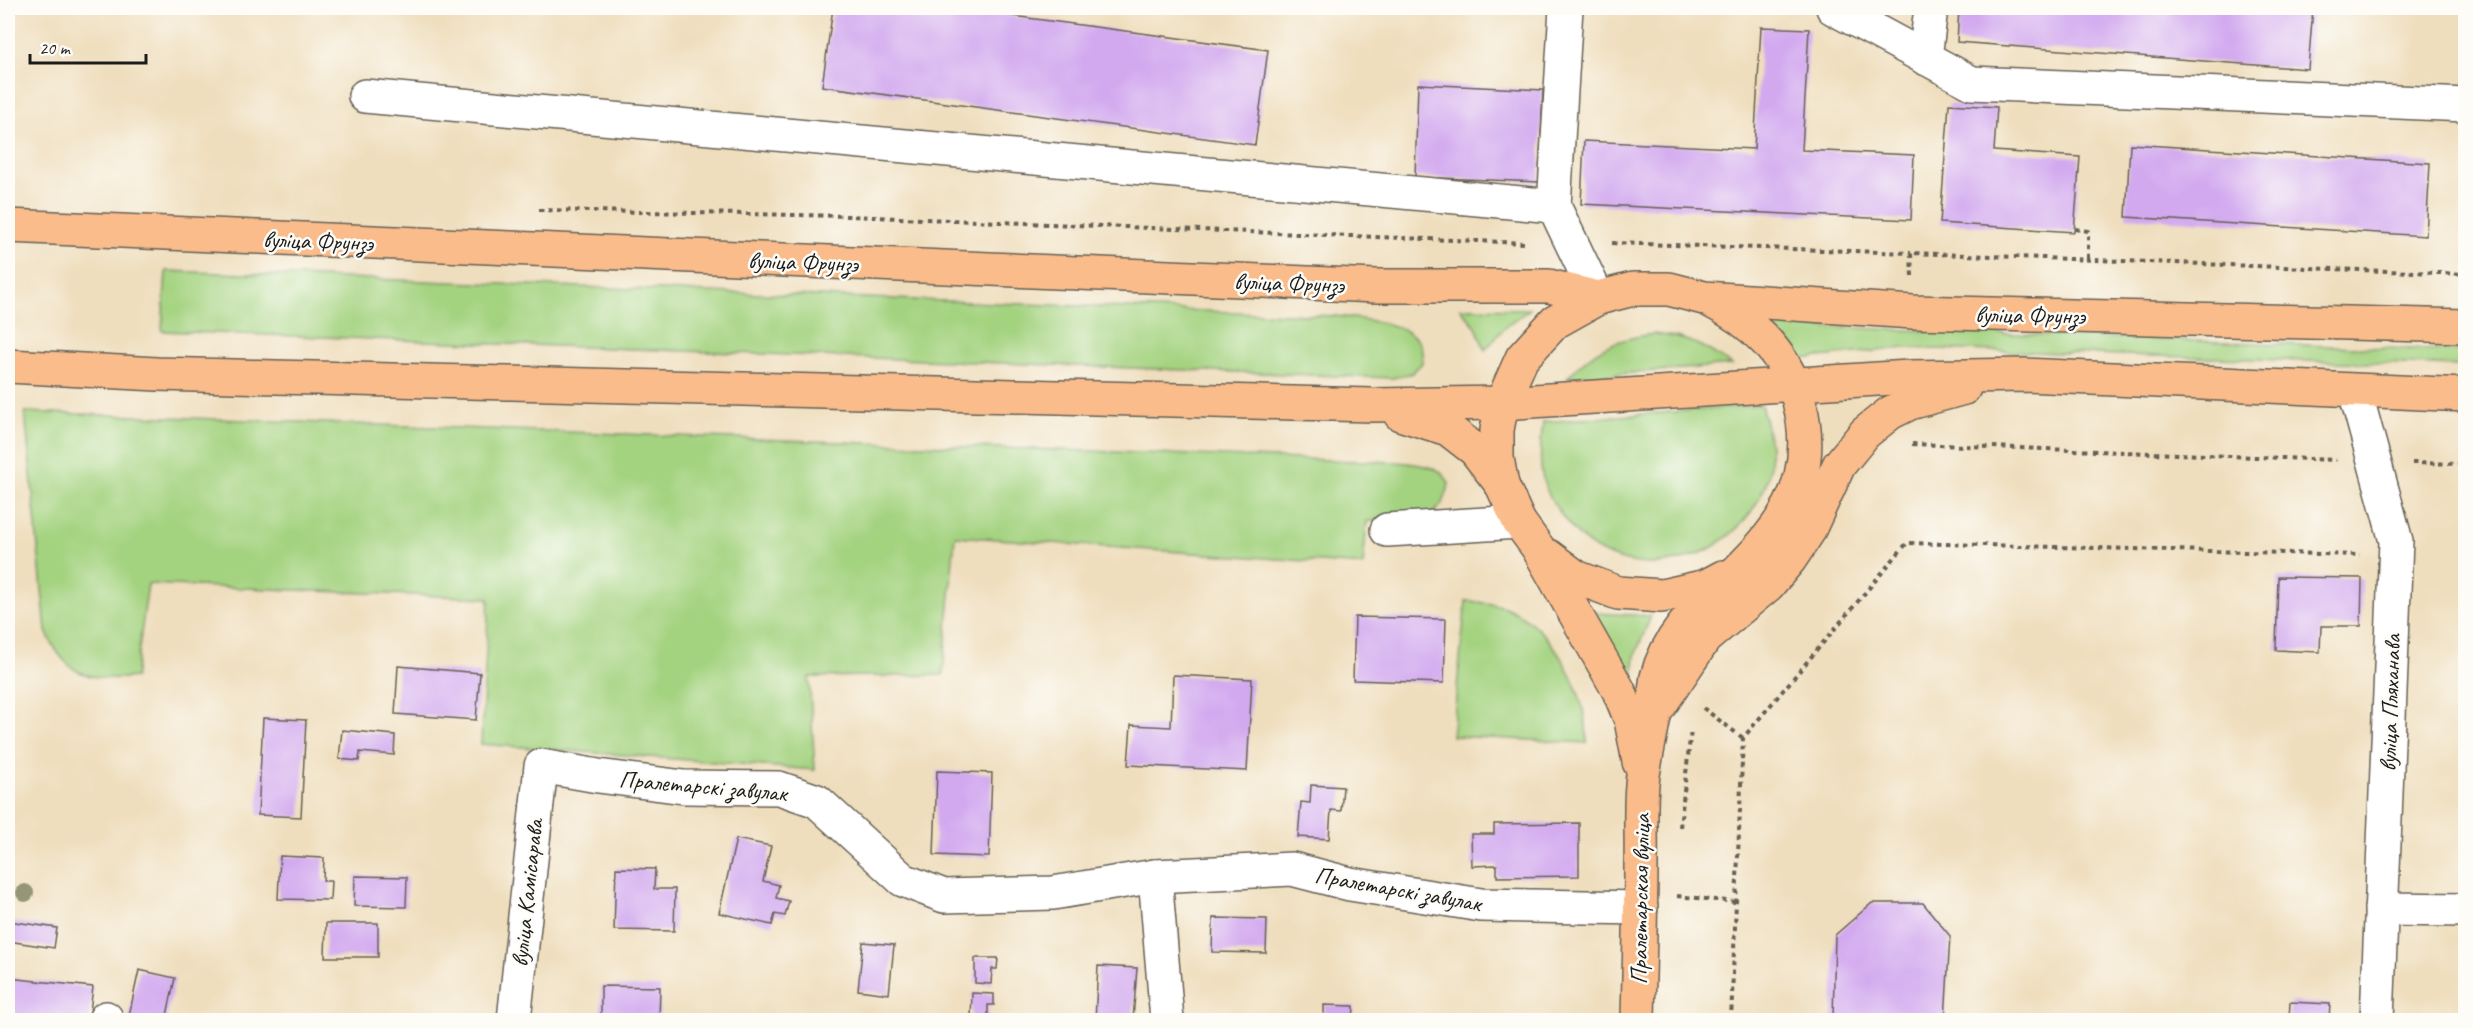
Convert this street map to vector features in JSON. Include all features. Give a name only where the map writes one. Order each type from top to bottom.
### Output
[{"type":"main road","name":"вуліца Фрунзэ","points":[[8,226],[1376,286],[1549,286],[1598,298]]},
{"type":"main road","name":"вуліца Фрунзэ","points":[[1502,485],[1497,430],[1502,403],[1522,358],[1555,322],[1598,298],[1633,289],[1669,289],[1704,298],[1913,312],[2466,326]]},
{"type":"main road","points":[[1372,405],[1448,429],[1475,450],[1502,485],[1519,522],[1538,548],[1576,577],[1618,593],[1662,596],[1706,586],[1745,564],[1780,524],[1798,489],[1804,454],[1803,418],[1794,384],[1779,356],[1758,331],[1733,312],[1704,298]]},
{"type":"main road","points":[[8,366],[158,374],[1372,405],[1502,403],[1909,377],[2024,375],[2466,395]]},
{"type":"main road","points":[[1654,714],[1705,638],[1767,585],[1790,559],[1808,532],[1839,465],[1865,434],[1890,413],[1910,403],[1962,388],[2024,375]]},
{"type":"main road","name":"Пралетарская вуліца","points":[[1538,548],[1619,691],[1630,720],[1642,777]]},
{"type":"main road","name":"Пралетарская вуліца","points":[[1638,1020],[1642,777],[1654,714],[1657,677],[1670,644],[1690,616],[1745,564]]},
{"type":"street","points":[[1566,8],[1554,206],[1598,298]]},
{"type":"street","points":[[1833,8],[1972,83],[2466,105]]},
{"type":"street","points":[[1925,58],[1931,8]]},
{"type":"street","points":[[365,96],[1554,206]]},
{"type":"street","name":"вуліца Пляханава","points":[[2355,391],[2396,541],[2377,1020]]},
{"type":"street","points":[[1388,530],[1519,522]]},
{"type":"street","name":"Пралетарскі завулак","points":[[541,766],[684,787],[778,788],[817,801],[903,880],[944,896],[1053,893],[1155,876],[1292,869],[1350,884],[1482,905],[1641,908]]},
{"type":"street","name":"вуліца Камісарава","points":[[514,1020],[541,766]]},
{"type":"street","points":[[1155,876],[1167,1020]]},
{"type":"street","points":[[2381,909],[2466,910]]},
{"type":"path","points":[[538,210],[849,216],[1505,243],[1571,241],[1911,253]]},
{"type":"path","points":[[2075,229],[2088,231],[2088,259]]},
{"type":"path","points":[[1907,444],[2466,464]]},
{"type":"path","points":[[1731,1020],[1743,738],[1906,543],[2370,556],[2396,564]]},
{"type":"path","points":[[1695,702],[1743,738]]},
{"type":"path","points":[[1679,839],[1692,725]]},
{"type":"path","points":[[1672,895],[1736,902]]},
{"type":"green space","points":[[166,271],[1336,316],[1370,320],[1405,331],[1420,344],[1422,363],[1412,373],[1393,378],[162,331]]},
{"type":"green space","points":[[1460,308],[1530,309],[1505,327],[1485,350],[1476,327]]},
{"type":"green space","points":[[1773,325],[2465,351],[2465,366],[1904,348],[1801,359]]},
{"type":"green space","points":[[1654,334],[1677,337],[1695,343],[1732,365],[1567,378],[1596,352],[1616,342]]},
{"type":"green space","points":[[1761,405],[1769,440],[1768,477],[1754,507],[1734,531],[1708,549],[1679,560],[1649,564],[1618,559],[1590,545],[1566,521],[1553,503],[1541,468],[1543,422]]},
{"type":"green space","points":[[25,412],[1388,462],[1433,468],[1442,473],[1449,483],[1445,498],[1439,508],[1430,515],[1407,521],[1367,521],[1363,565],[955,536],[943,675],[809,677],[815,770],[481,744],[489,598],[148,584],[135,677],[104,678],[80,672],[61,657],[46,631]]},
{"type":"green space","points":[[1466,601],[1507,608],[1540,631],[1565,665],[1574,684],[1586,724],[1587,743],[1452,736]]},
{"type":"green space","points":[[1593,613],[1651,616],[1635,655],[1632,686],[1615,648]]},
{"type":"building","points":[[833,8],[953,8],[1268,50],[1255,145],[822,86]]},
{"type":"building","points":[[1959,8],[2313,8],[2308,69],[1957,42]]},
{"type":"building","points":[[1761,27],[1809,29],[1802,150],[1914,155],[1911,220],[1581,204],[1584,141],[1754,149]]},
{"type":"building","points":[[1418,84],[1543,90],[1539,182],[1415,177]]},
{"type":"building","points":[[1949,104],[1997,107],[1994,151],[2080,157],[2074,232],[1940,223]]},
{"type":"building","points":[[2130,144],[2430,163],[2426,236],[2126,217]]},
{"type":"building","points":[[2278,577],[2362,578],[2361,626],[2321,626],[2320,652],[2276,650]]},
{"type":"building","points":[[1355,617],[1446,619],[1444,683],[1353,680]]},
{"type":"building","points":[[398,666],[480,673],[476,720],[395,714]]},
{"type":"building","points":[[1173,675],[1252,679],[1247,771],[1128,765],[1131,725],[1171,727]]},
{"type":"building","points":[[263,718],[306,720],[301,817],[258,815]]},
{"type":"building","points":[[342,730],[395,735],[394,755],[360,752],[359,761],[339,759]]},
{"type":"building","points":[[937,771],[992,773],[989,857],[934,855]]},
{"type":"building","points":[[1311,785],[1343,787],[1341,811],[1331,810],[1329,839],[1298,837],[1301,802],[1310,803]]},
{"type":"building","points":[[1579,823],[1579,876],[1497,877],[1497,865],[1472,866],[1471,834],[1494,834],[1494,824]]},
{"type":"building","points":[[736,839],[771,846],[763,881],[779,885],[776,898],[789,901],[785,916],[775,914],[772,925],[719,913]]},
{"type":"building","points":[[280,856],[324,858],[323,881],[331,881],[330,900],[278,899]]},
{"type":"building","points":[[616,868],[655,869],[654,889],[675,889],[674,931],[614,930]]},
{"type":"building","points":[[355,876],[407,877],[406,907],[354,906]]},
{"type":"building","points":[[1872,903],[1923,903],[1950,936],[1945,1020],[1833,1020],[1835,935]]},
{"type":"building","points":[[1213,918],[1267,919],[1266,953],[1212,952]]},
{"type":"building","points":[[8,921],[57,928],[54,948],[8,941]]},
{"type":"building","points":[[326,923],[378,923],[378,957],[325,957]]},
{"type":"building","points":[[863,942],[894,945],[889,994],[858,990]]},
{"type":"building","points":[[975,958],[998,958],[997,969],[992,969],[991,984],[975,983]]},
{"type":"building","points":[[1098,966],[1137,968],[1133,1020],[1095,1020]]},
{"type":"building","points":[[139,970],[175,978],[166,1020],[128,1020]]},
{"type":"building","points":[[8,978],[93,987],[89,1020],[8,1020]]},
{"type":"building","points":[[601,986],[660,987],[659,1020],[601,1020]]},
{"type":"building","points":[[972,993],[994,994],[994,1005],[988,1005],[988,1020],[971,1019]]},
{"type":"building","points":[[2290,1002],[2330,1004],[2329,1020],[2289,1020]]},
{"type":"building","points":[[1324,1005],[1354,1006],[1353,1020],[1299,1020],[1299,1015],[1324,1016]]}]
